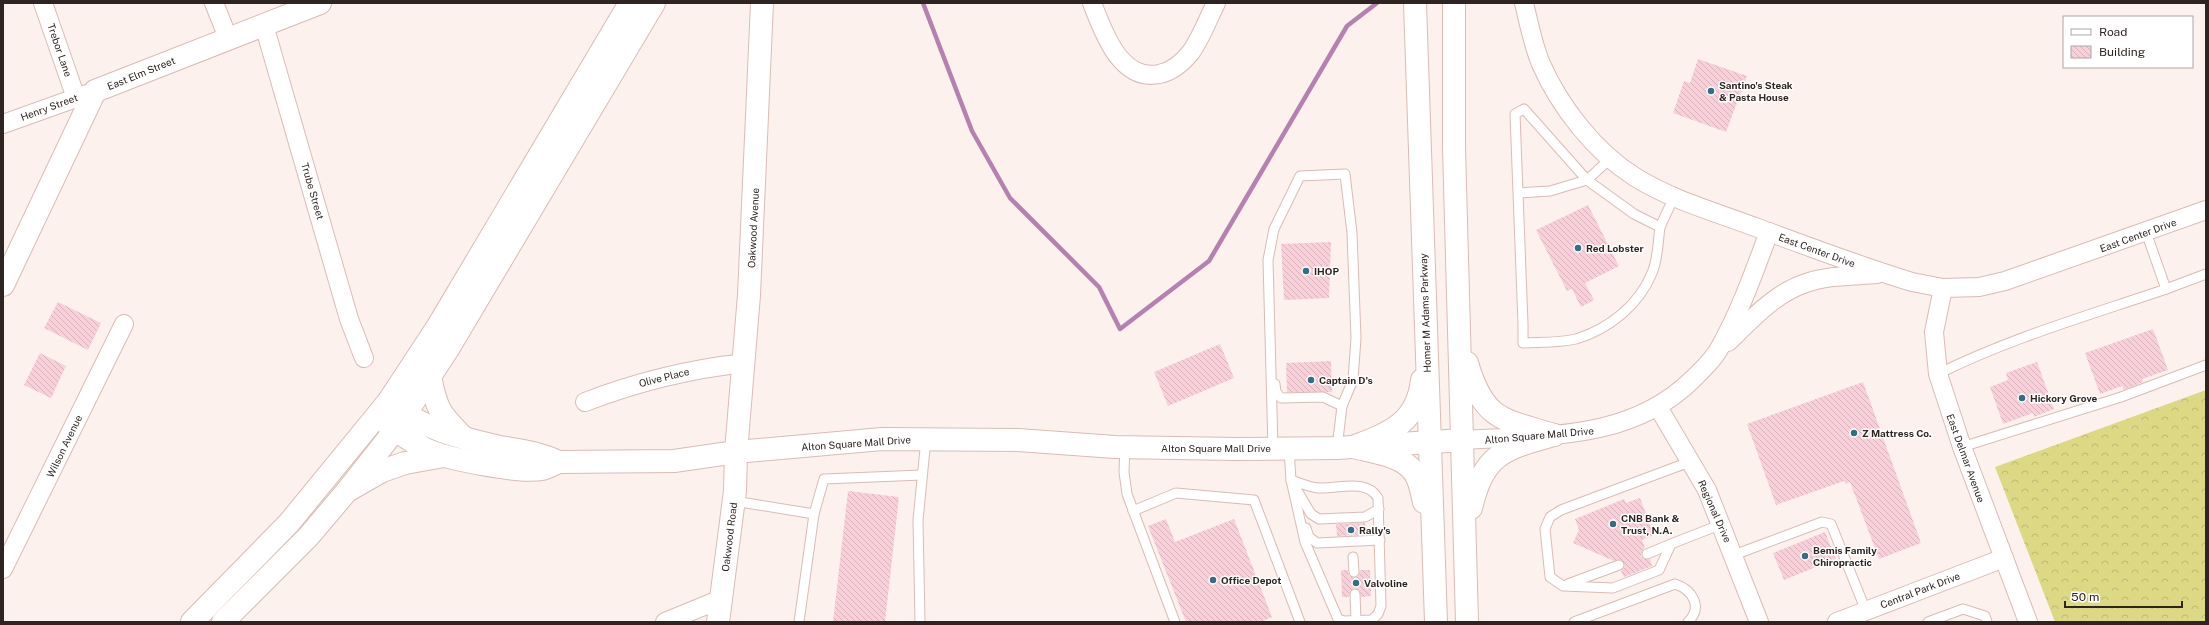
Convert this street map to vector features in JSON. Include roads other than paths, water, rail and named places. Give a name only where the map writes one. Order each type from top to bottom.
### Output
[{"type":"main road","name":"East Elm Street","points":[[3,285],[85,94],[320,3]]},
{"type":"main road","points":[[223,622],[277,569],[347,491],[391,416],[438,326],[630,3]]},
{"type":"main road","points":[[192,622],[289,524],[430,376],[596,103],[654,3]]},
{"type":"main road","name":"Oakwood Avenue","points":[[736,452],[744,363],[758,127],[762,3]]},
{"type":"main road","name":"Homer M Adams Parkway","points":[[1415,3],[1436,622]]},
{"type":"main road","points":[[1454,3],[1454,148],[1466,529],[1467,622]]},
{"type":"main road","points":[[1454,148],[1459,3]]},
{"type":"main road","points":[[1460,341],[1472,381],[1483,404],[1494,414],[1554,435]]},
{"type":"main road","points":[[1345,448],[1398,428],[1414,407],[1421,390],[1426,344]]},
{"type":"main road","points":[[430,376],[434,400],[442,416],[464,438]]},
{"type":"main road","name":"Alton Square Mall Drive","points":[[391,416],[464,438],[540,453],[559,462]]},
{"type":"main road","name":"Alton Square Mall Drive","points":[[391,416],[426,449],[444,456],[472,462],[525,469],[541,469],[559,462],[674,461],[736,452],[882,439],[1018,440],[1125,447],[1281,449],[1345,448],[1463,440]]},
{"type":"main road","points":[[1466,529],[1474,492],[1486,467],[1498,455],[1521,444],[1554,435]]},
{"type":"main road","points":[[1345,448],[1385,455],[1402,463],[1415,472],[1433,537]]},
{"type":"main road","name":"Oakwood Road","points":[[718,622],[734,501],[736,452]]},
{"type":"main road","points":[[347,491],[382,471],[405,463],[444,456]]},
{"type":"street","name":"Trebor Lane","points":[[43,3],[85,94]]},
{"type":"street","points":[[214,3],[228,38]]},
{"type":"street","points":[[1092,3],[1106,34],[1122,61],[1135,71],[1154,75],[1169,71],[1190,53],[1216,3]]},
{"type":"street","name":"East Center Drive","points":[[1524,3],[1530,33],[1541,63],[1552,86],[1580,126],[1611,158],[1636,177],[1674,197],[1883,273],[1912,282],[1943,288],[1979,287],[2005,281],[2206,210]]},
{"type":"street","name":"Trube Street","points":[[264,24],[349,319],[364,358]]},
{"type":"street","name":"Henry Street","points":[[3,124],[85,94]]},
{"type":"street","name":"Alton Square Mall Drive","points":[[1463,440],[1554,435],[1597,430],[1620,424],[1658,407],[1680,392],[1704,368],[1718,350],[1738,311],[1769,232]]},
{"type":"street","points":[[1718,350],[1750,320],[1786,292],[1806,283],[1824,278],[1883,273]]},
{"type":"street","name":"East Delmar Avenue","points":[[1943,288],[1934,332],[1938,374],[1962,447],[2028,622]]},
{"type":"street","name":"Wilson Avenue","points":[[3,569],[124,324]]},
{"type":"street","name":"Olive Place","points":[[585,402],[617,390],[660,377],[707,367],[744,363]]},
{"type":"street","name":"Regional Drive","points":[[1658,407],[1692,462],[1722,524],[1759,622]]},
{"type":"street","name":"Central Park Drive","points":[[1837,622],[2004,558]]},
{"type":"street","points":[[665,622],[721,599]]},
{"type":"lane","points":[[1660,227],[1634,214],[1586,180],[1524,110],[1515,114],[1524,343],[1575,339],[1601,328],[1620,315],[1640,296],[1653,271],[1660,227],[1674,197]]},
{"type":"lane","points":[[1518,193],[1550,191],[1586,180],[1611,158]]},
{"type":"lane","points":[[1291,480],[1320,488],[1366,486],[1374,491],[1378,498],[1379,509],[1381,606],[1378,614],[1372,620],[1344,621],[1338,619],[1305,542],[1291,480],[1281,449],[1270,355],[1268,260],[1274,229],[1300,176],[1346,174],[1352,233],[1356,338],[1353,380],[1342,406],[1345,448]]},
{"type":"lane","points":[[2146,232],[2166,288]]},
{"type":"lane","points":[[1938,374],[1962,362],[2206,274]]},
{"type":"lane","points":[[1270,355],[1275,375],[1276,392],[1281,398],[1323,397],[1342,406]]},
{"type":"lane","points":[[1962,447],[2122,397],[2206,365]]},
{"type":"lane","points":[[920,622],[918,520],[926,439]]},
{"type":"lane","points":[[1125,447],[1124,472],[1128,494],[1175,622]]},
{"type":"lane","points":[[1671,544],[1659,570],[1613,588],[1563,586],[1550,577],[1545,529],[1550,517],[1561,510],[1692,462]]},
{"type":"lane","points":[[799,622],[814,514],[824,479],[922,475]]},
{"type":"lane","points":[[1291,480],[1311,514],[1319,519],[1365,517],[1379,509]]},
{"type":"lane","points":[[1133,511],[1176,493],[1254,500],[1300,622]]},
{"type":"lane","points":[[1295,498],[1310,537],[1317,543],[1380,540]]},
{"type":"lane","points":[[734,501],[814,514]]},
{"type":"lane","points":[[1734,555],[1822,522],[1831,524],[1866,611]]},
{"type":"lane","points":[[1647,554],[1722,524]]},
{"type":"lane","points":[[1353,557],[1354,572]]},
{"type":"lane","points":[[1563,586],[1619,565]]},
{"type":"lane","points":[[1574,622],[1675,584],[1686,587],[1692,595],[1696,606],[1694,616],[1688,622]]},
{"type":"lane","points":[[1355,594],[1356,621]]},
{"type":"lane","points":[[1928,622],[1963,608],[1984,616],[1987,622]]},
{"type":"waterway","points":[[923,3],[972,131],[1010,198],[1099,287],[1120,329],[1209,261],[1347,26],[1377,3]]},
{"type":"place","name":"Santino's Steak & Pasta House","points":[[1711,91]]},
{"type":"place","name":"Red Lobster","points":[[1578,248]]},
{"type":"place","name":"IHOP","points":[[1306,271]]},
{"type":"place","name":"Captain D's","points":[[1311,380]]},
{"type":"place","name":"Hickory Grove","points":[[2022,398]]},
{"type":"place","name":"Z Mattress Co.","points":[[1854,433]]},
{"type":"place","name":"CNB Bank & Trust, N.A.","points":[[1613,524]]},
{"type":"place","name":"Rally's","points":[[1351,530]]},
{"type":"place","name":"Bemis Family Chiropractic","points":[[1805,556]]},
{"type":"place","name":"Office Depot","points":[[1213,580]]},
{"type":"place","name":"Valvoline","points":[[1356,583]]}]
